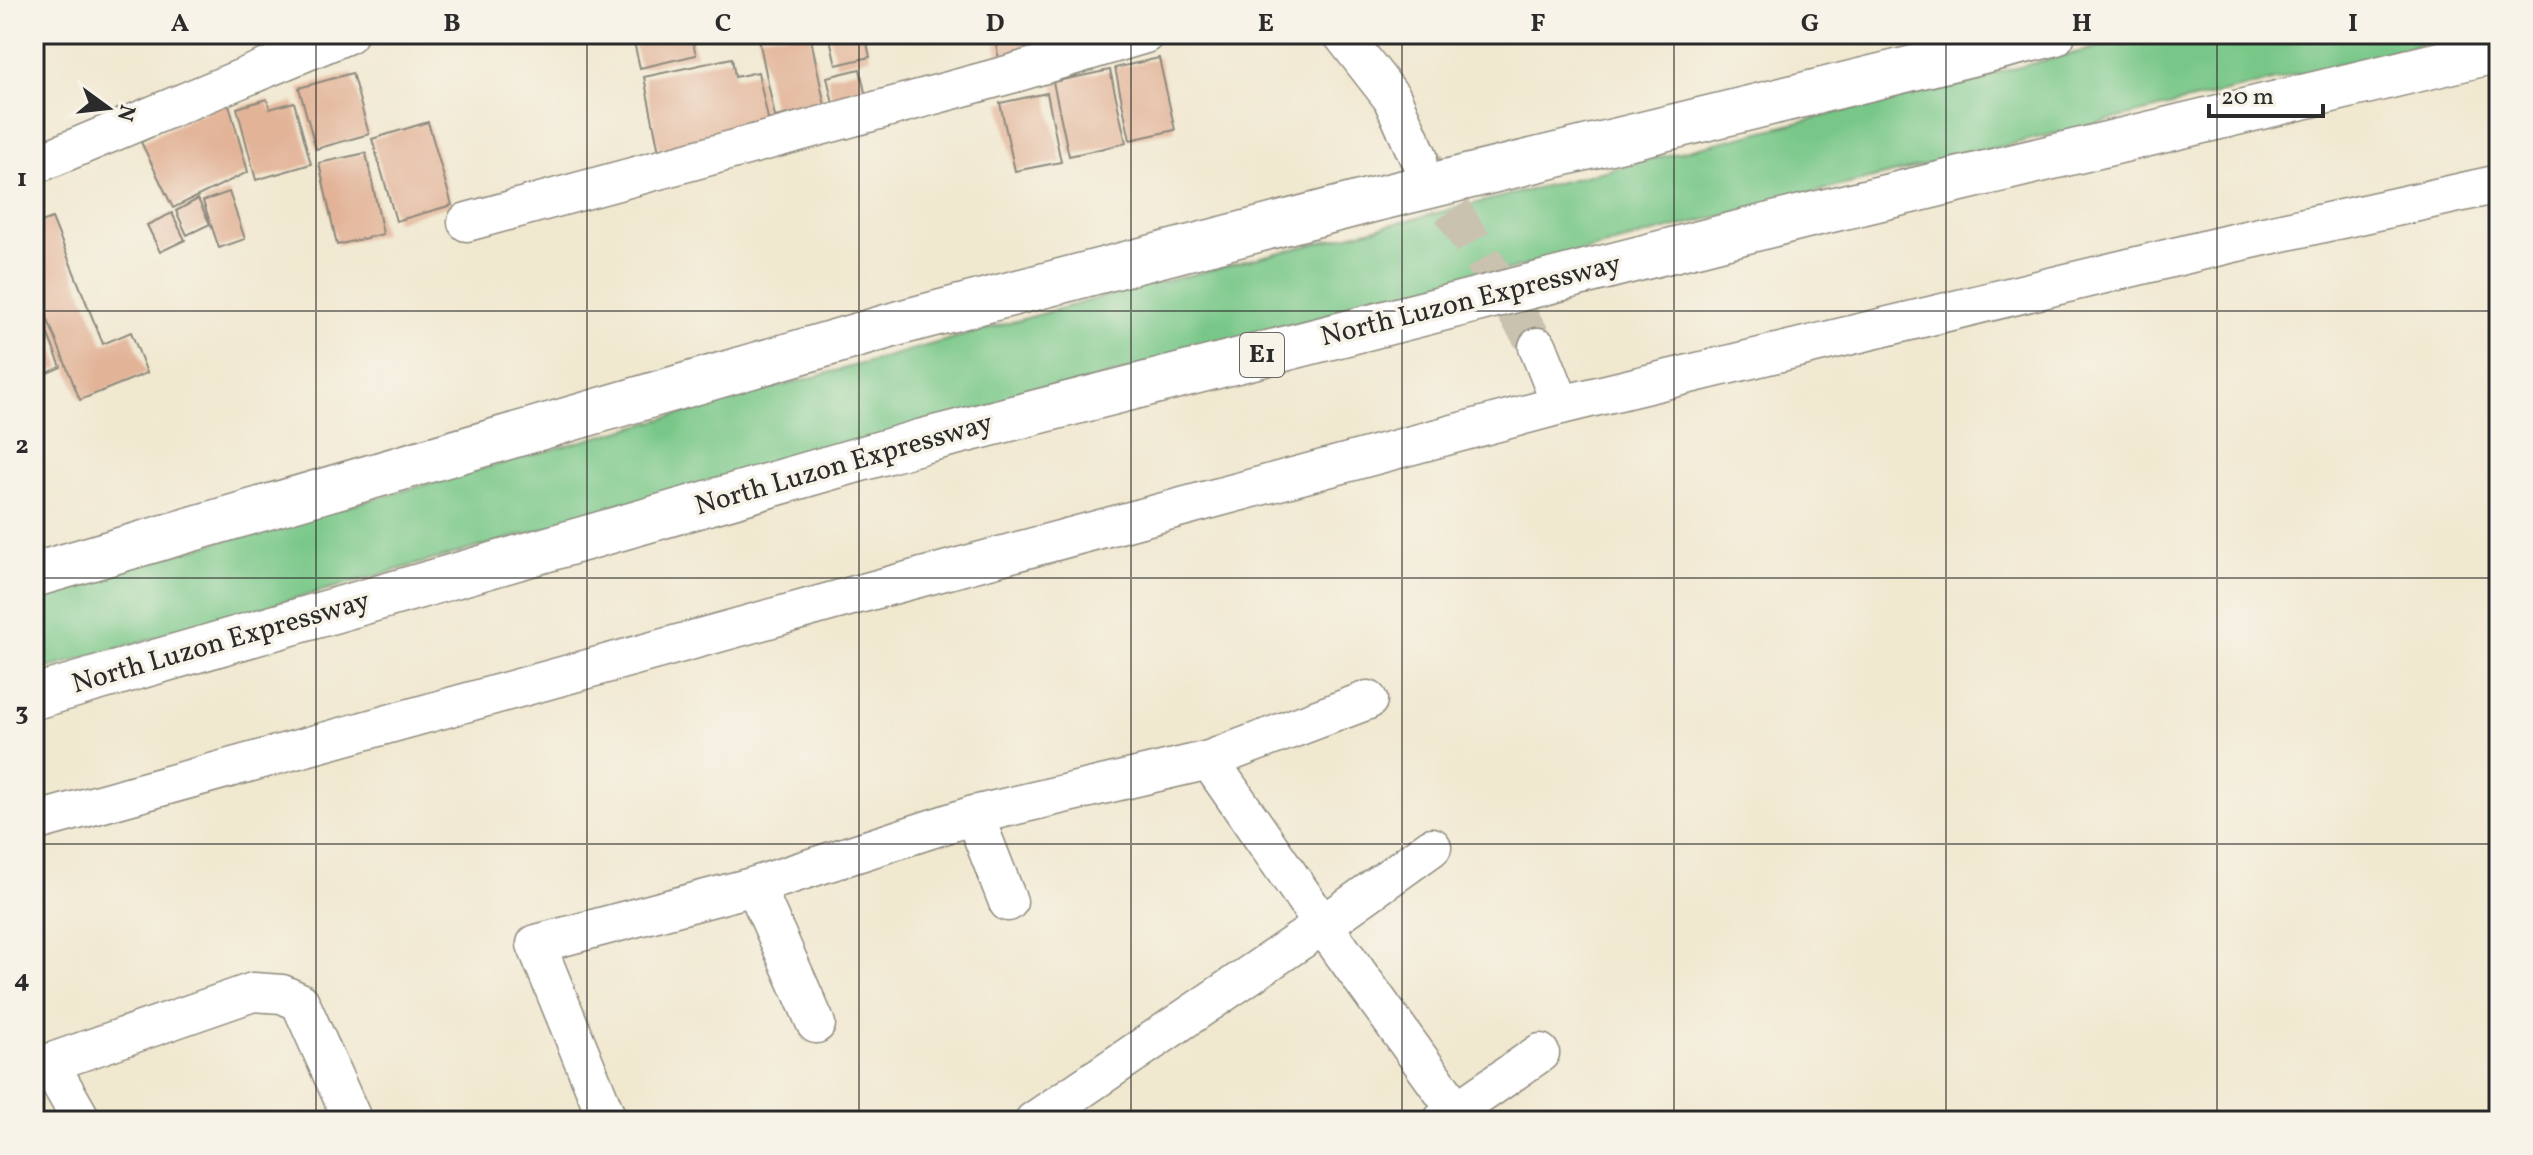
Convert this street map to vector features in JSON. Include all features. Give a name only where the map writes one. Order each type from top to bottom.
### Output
[{"type":"highway","points":[[34,575],[903,322],[1372,200],[2053,34]]},
{"type":"highway","name":"North Luzon Expressway","points":[[34,697],[923,441],[1802,217],[2499,50]]},
{"type":"street","points":[[34,165],[348,34]]},
{"type":"street","points":[[467,222],[1011,74],[1145,34]]},
{"type":"street","points":[[1342,34],[1392,98],[1418,156]]},
{"type":"street","points":[[34,822],[829,602],[1561,405],[2217,247],[2499,184]]},
{"type":"street","points":[[1538,347],[1561,405]]},
{"type":"street","points":[[608,1121],[536,944],[755,886],[974,815],[1209,760],[1368,700]]},
{"type":"street","points":[[1209,760],[1455,1118],[1540,1053]]},
{"type":"street","points":[[974,815],[1008,902]]},
{"type":"street","points":[[1034,1121],[1323,925],[1432,847]]},
{"type":"street","points":[[755,886],[816,1024]]},
{"type":"street","points":[[82,1121],[42,1068],[253,992],[282,994],[300,1002],[353,1121]]},
{"type":"green space","points":[[2151,34],[2466,34],[1840,186],[1161,361],[34,672],[34,593],[1110,295]]},
{"type":"building","points":[[632,34],[691,34],[696,55],[640,68]]},
{"type":"building","points":[[810,34],[825,106],[775,117],[758,35]]},
{"type":"building","points":[[829,34],[865,34],[870,57],[836,65]]},
{"type":"building","points":[[994,34],[1050,34],[1053,49],[999,59]]},
{"type":"building","points":[[732,58],[735,77],[758,72],[770,128],[659,152],[644,77]]},
{"type":"building","points":[[1159,58],[1175,130],[1130,140],[1115,68]]},
{"type":"building","points":[[860,69],[867,102],[834,109],[827,77]]},
{"type":"building","points":[[1110,70],[1126,143],[1069,156],[1053,82]]},
{"type":"building","points":[[352,73],[369,134],[316,149],[299,88]]},
{"type":"building","points":[[1047,93],[1061,162],[1015,171],[1000,103]]},
{"type":"building","points":[[267,99],[270,109],[294,102],[311,164],[256,180],[237,108]]},
{"type":"building","points":[[228,101],[248,172],[173,208],[141,142]]},
{"type":"building","points":[[428,122],[452,205],[396,221],[372,139]]},
{"type":"building","points":[[366,153],[383,234],[337,245],[319,163]]},
{"type":"building","points":[[229,192],[245,239],[219,248],[203,201]]},
{"type":"building","points":[[198,199],[210,224],[187,235],[176,211]]},
{"type":"building","points":[[172,213],[185,240],[160,252],[147,225]]},
{"type":"building","points":[[52,218],[103,344],[131,332],[147,373],[80,400],[34,285],[34,225]]},
{"type":"building","points":[[46,330],[61,367],[34,379],[34,335]]},
{"type":"tunnel","points":[[1422,162],[1538,347]]}]
